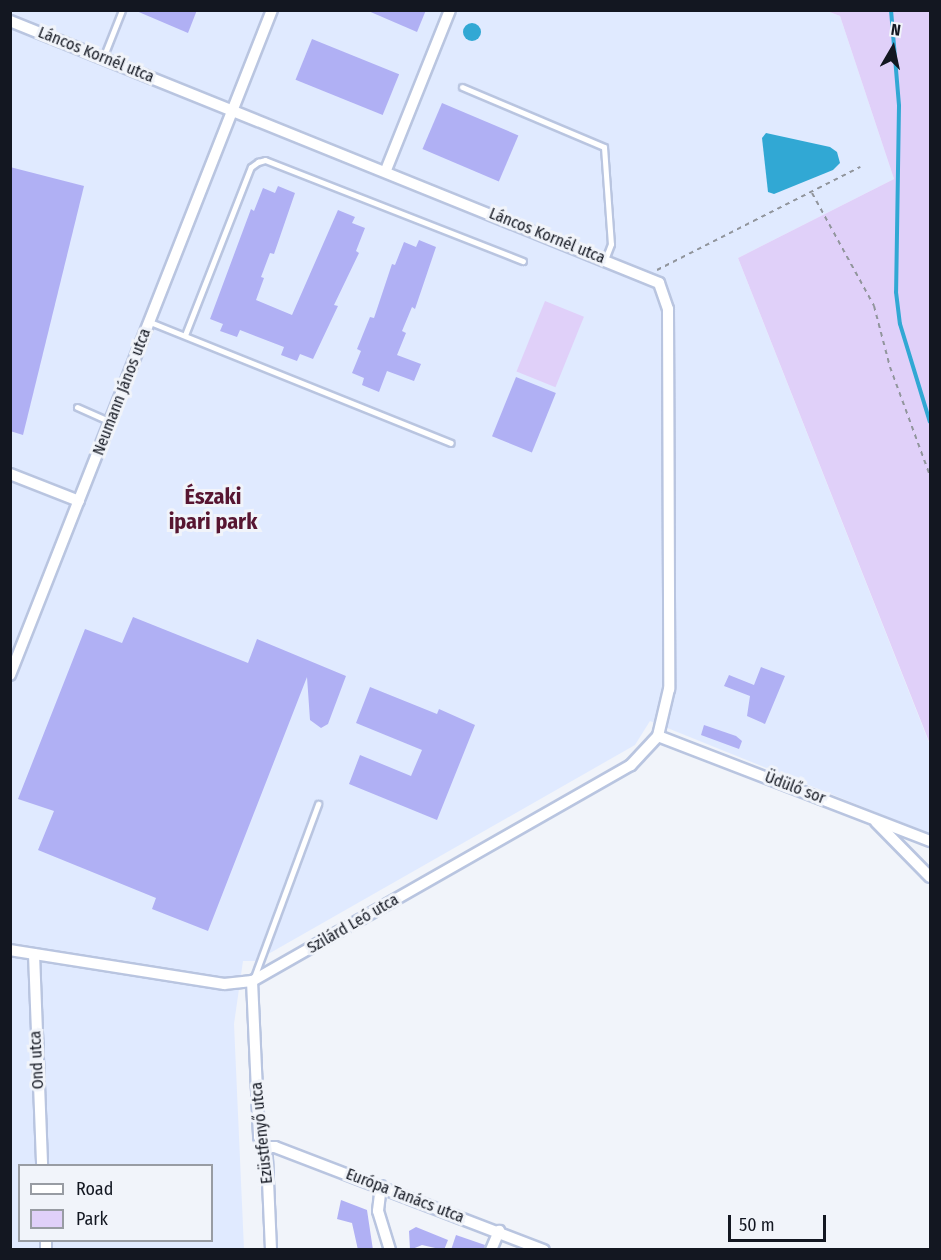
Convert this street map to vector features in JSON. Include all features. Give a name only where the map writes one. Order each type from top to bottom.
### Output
[{"type":"street","name":"Neumann János utca","points":[[10,675],[272,10]]},
{"type":"street","points":[[386,170],[450,10]]},
{"type":"street","name":"Láncos Kornél utca","points":[[10,21],[646,275]]},
{"type":"street","points":[[646,275],[659,283],[668,309],[669,688],[658,736]]},
{"type":"street","points":[[10,474],[79,501]]},
{"type":"street","name":"Üdülő sor","points":[[658,736],[930,841]]},
{"type":"street","name":"Szilárd Leó utca","points":[[10,950],[224,984],[252,981],[631,765],[658,736]]},
{"type":"street","points":[[871,817],[930,877]]},
{"type":"street","name":"Ond utca","points":[[34,954],[42,1164]]},
{"type":"street","name":"Ezüstfenyő utca","points":[[252,981],[259,1137],[265,1146],[271,1250]]},
{"type":"street","name":"Európa Tanács utca","points":[[265,1146],[275,1147],[381,1186],[544,1250]]},
{"type":"street","points":[[381,1186],[378,1211],[390,1250]]},
{"type":"street","points":[[494,1248],[499,1231]]},
{"type":"lane","points":[[103,58],[122,10]]},
{"type":"lane","points":[[462,87],[604,147],[611,244],[605,260]]},
{"type":"lane","points":[[185,335],[251,167],[266,160],[523,261]]},
{"type":"lane","points":[[150,322],[451,443]]},
{"type":"lane","points":[[77,407],[110,422]]},
{"type":"lane","points":[[252,981],[318,804]]},
{"type":"path","points":[[646,275],[860,167]]},
{"type":"path","points":[[812,193],[874,306],[890,367],[930,476]]},
{"type":"shaded area","points":[[10,11],[827,11],[840,16],[894,179],[738,258],[930,745],[930,834],[650,721],[635,745],[256,961],[243,961],[234,1024],[244,1249],[11,1249]]},
{"type":"green space","points":[[827,11],[930,11],[930,744],[738,258],[894,179],[840,16]]},
{"type":"green space","points":[[545,301],[584,317],[555,387],[517,371]]},
{"type":"water","points":[[468,23],[476,23],[481,28],[479,39],[468,41],[463,36],[463,28]]},
{"type":"water","points":[[766,133],[830,147],[837,152],[840,163],[833,170],[774,194],[768,192],[762,138]]},
{"type":"building","points":[[134,10],[197,10],[188,33]]},
{"type":"building","points":[[366,10],[426,10],[417,32]]},
{"type":"building","points":[[312,39],[399,74],[383,115],[296,80]]},
{"type":"building","points":[[442,103],[518,135],[499,181],[422,149]]},
{"type":"building","points":[[10,167],[84,186],[23,435],[10,431]]},
{"type":"building","points":[[278,186],[295,193],[274,254],[270,253],[261,277],[264,278],[256,300],[292,315],[338,210],[355,217],[352,223],[365,228],[356,251],[359,253],[334,305],[338,306],[313,359],[300,354],[297,361],[281,355],[284,347],[240,330],[237,337],[220,331],[223,324],[210,319],[251,209],[254,211],[263,188],[275,193]]},
{"type":"building","points":[[419,240],[436,247],[415,309],[412,307],[402,331],[406,333],[397,355],[421,364],[414,381],[387,371],[379,392],[362,385],[364,378],[352,373],[361,351],[357,349],[370,317],[374,318],[392,264],[395,265],[404,242],[416,247]]},
{"type":"building","points":[[516,377],[556,393],[532,452],[492,436]]},
{"type":"building","points":[[133,617],[248,663],[257,639],[346,676],[328,724],[321,728],[310,720],[307,677],[208,931],[152,909],[156,898],[38,850],[54,811],[18,799],[85,629],[122,643]]},
{"type":"building","points":[[761,667],[785,676],[765,724],[747,716],[750,696],[724,686],[729,675],[754,685]]},
{"type":"building","points":[[370,687],[437,714],[439,709],[475,725],[437,820],[349,784],[360,755],[411,776],[422,750],[356,723]]},
{"type":"building","points":[[704,725],[736,736],[742,741],[739,749],[701,735]]},
{"type":"building","points":[[341,1200],[367,1210],[373,1250],[358,1250],[352,1223],[337,1219]]},
{"type":"building","points":[[416,1227],[448,1240],[444,1250],[422,1245],[410,1250],[409,1231]]},
{"type":"building","points":[[456,1235],[485,1245],[484,1250],[451,1250]]},
{"type":"waterway","points":[[891,10],[899,106],[896,292],[900,324],[930,422]]},
{"type":"district","name":"Északi ipari park","points":[[213,508]]}]
